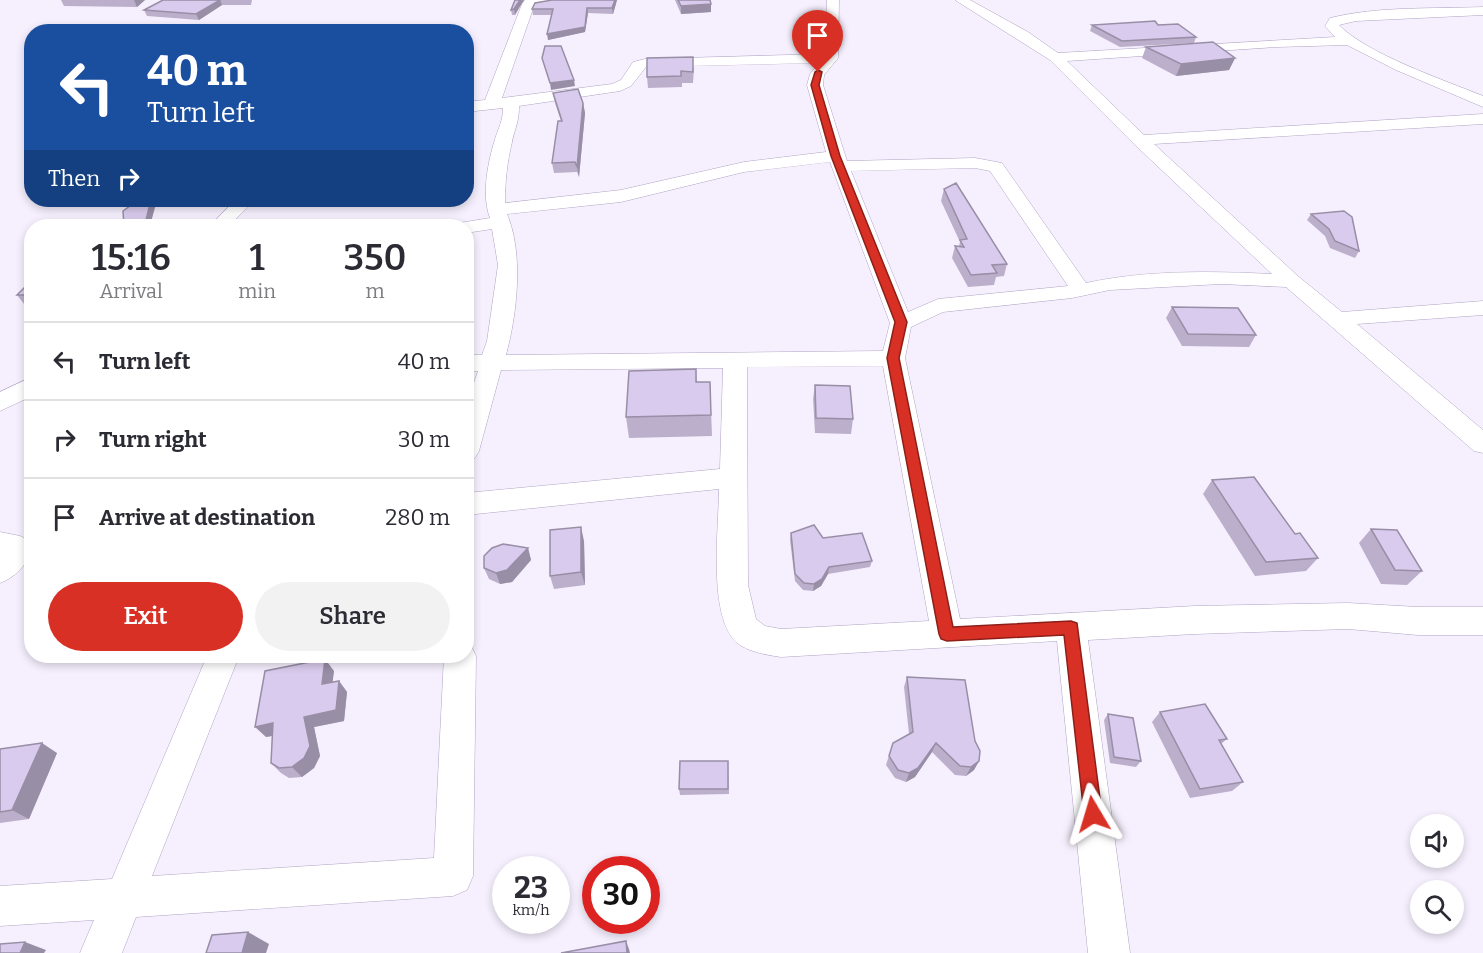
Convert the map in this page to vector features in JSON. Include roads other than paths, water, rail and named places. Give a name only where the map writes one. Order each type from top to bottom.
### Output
[{"type":"street","points":[[474,397],[479,363],[498,342],[508,265],[499,216],[496,174],[504,138],[511,123],[502,103],[528,4],[534,1],[552,0]]},
{"type":"street","points":[[833,0],[831,58],[818,72],[815,85],[838,161],[901,322],[893,358],[947,634]]},
{"type":"street","points":[[961,0],[1023,35],[1055,57],[1140,140],[1292,281],[1483,444]]},
{"type":"street","points":[[1483,11],[1356,17],[1335,21],[1332,26],[1335,31],[1351,41],[1396,65],[1483,102]]},
{"type":"street","points":[[1055,57],[1277,43],[1351,41]]},
{"type":"street","points":[[474,106],[615,88],[626,83],[638,65],[645,63],[831,58]]},
{"type":"street","points":[[1140,140],[1483,119]]},
{"type":"street","points":[[474,224],[499,216],[621,196],[723,171],[838,161],[975,163],[996,167],[1081,290]]},
{"type":"street","points":[[226,219],[238,207]]},
{"type":"street","points":[[901,322],[938,306],[1081,290],[1110,284],[1221,278],[1292,281]]},
{"type":"street","points":[[1336,319],[1483,308]]},
{"type":"street","points":[[479,363],[735,362],[893,358]]},
{"type":"street","points":[[735,362],[732,568],[737,610],[742,625],[748,634],[764,641],[781,643],[1195,620],[1348,616],[1418,621],[1483,621]]},
{"type":"street","points":[[0,403],[24,390]]},
{"type":"street","points":[[474,503],[733,478]]},
{"type":"street","points":[[0,572],[17,546]]},
{"type":"street","points":[[1071,628],[1109,953]]},
{"type":"street","points":[[101,953],[220,663]]},
{"type":"street","points":[[0,906],[453,876],[460,663]]}]
